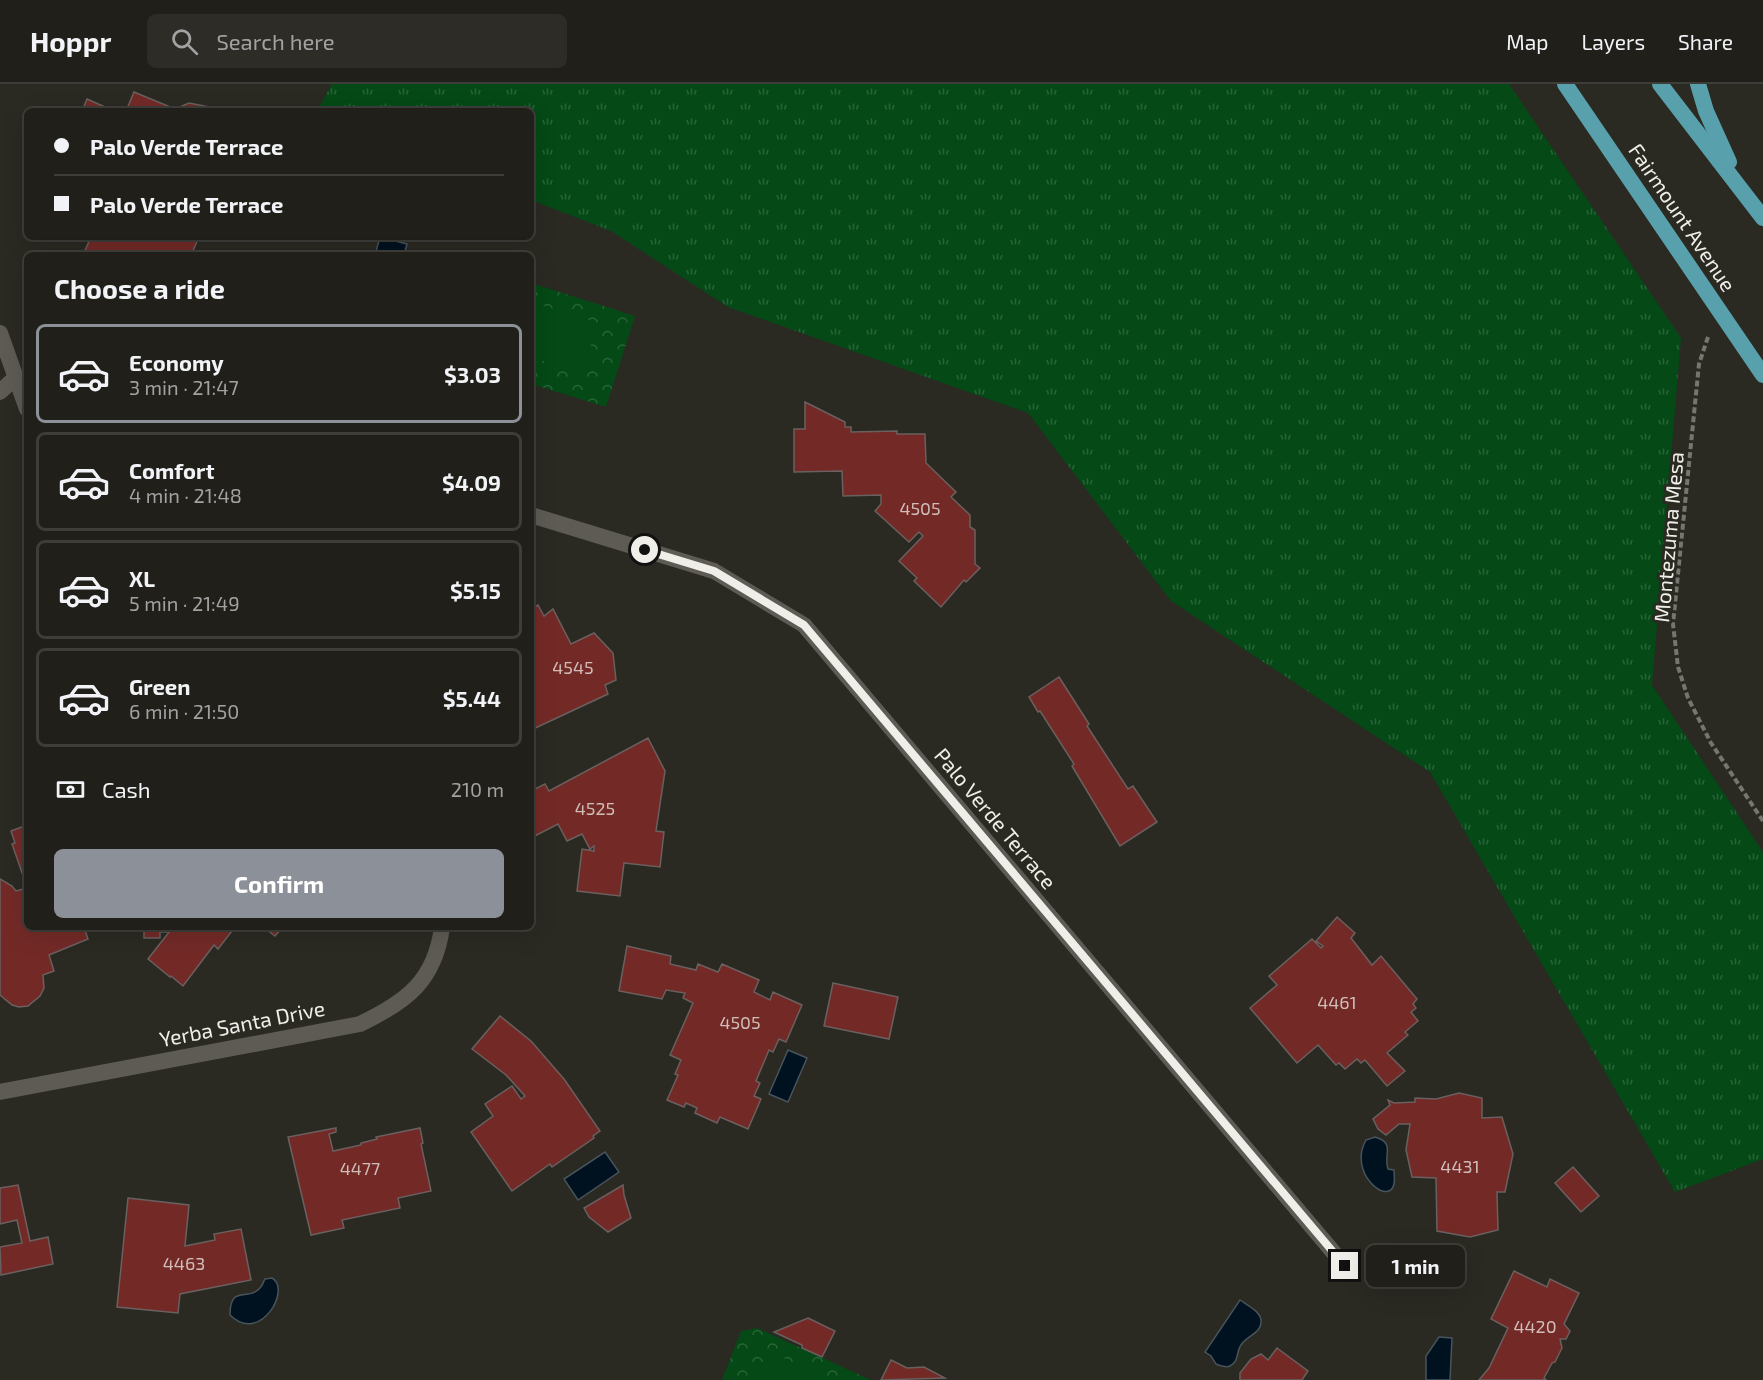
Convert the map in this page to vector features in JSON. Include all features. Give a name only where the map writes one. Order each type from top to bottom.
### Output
[{"type":"main road","name":"Fairmount Avenue","points":[[1565,84],[1763,375]]},
{"type":"main road","points":[[1660,84],[1763,218]]},
{"type":"main road","points":[[1698,84],[1706,111],[1740,188]]},
{"type":"street","points":[[0,333],[21,377],[24,393]]},
{"type":"street","points":[[0,392],[21,377]]},
{"type":"street","name":"Palo Verde Terrace","points":[[534,516],[714,571],[804,625],[1345,1266]]},
{"type":"street","name":"Yerba Santa Drive","points":[[0,1092],[360,1024],[391,1009],[424,980],[440,948],[442,930]]},
{"type":"path","name":"Montezuma Mesa","points":[[1718,308],[1699,364],[1673,624],[1678,667],[1688,698],[1711,743],[1763,821]]},
{"type":"green space","points":[[332,84],[1509,84],[1681,338],[1652,685],[1763,852],[1763,1159],[1675,1192],[1430,772],[1171,601],[1028,413],[728,307],[611,231],[534,201],[534,108],[319,108]]},
{"type":"green space","points":[[534,284],[635,316],[606,407],[534,385]]},
{"type":"green space","points":[[534,303],[598,323],[582,373],[534,358]]},
{"type":"green space","points":[[757,1328],[871,1380],[722,1380],[741,1331]]},
{"type":"green space","points":[[771,1352],[830,1380],[757,1380]]},
{"type":"water","points":[[379,240],[407,244],[405,252],[376,252]]},
{"type":"water","points":[[788,1050],[807,1058],[788,1102],[769,1094]]},
{"type":"water","points":[[1375,1137],[1387,1146],[1388,1169],[1394,1170],[1394,1184],[1391,1190],[1378,1189],[1365,1174],[1362,1152],[1366,1140]]},
{"type":"water","points":[[605,1152],[619,1172],[578,1200],[564,1179]]},
{"type":"water","points":[[272,1278],[277,1284],[278,1293],[270,1312],[262,1319],[252,1323],[241,1322],[230,1315],[233,1300],[236,1297],[255,1292],[265,1279]]},
{"type":"water","points":[[1240,1300],[1253,1308],[1260,1317],[1261,1325],[1241,1345],[1233,1364],[1225,1367],[1216,1364],[1205,1352]]},
{"type":"water","points":[[1439,1337],[1452,1338],[1450,1380],[1426,1380],[1426,1356]]},
{"type":"building","points":[[134,92],[173,108],[127,108]]},
{"type":"building","points":[[87,99],[107,108],[83,108]]},
{"type":"building","points":[[189,103],[215,108],[177,108]]},
{"type":"building","points":[[90,240],[198,240],[192,252],[84,252]]},
{"type":"building","points":[[805,402],[845,422],[845,427],[851,427],[851,432],[897,431],[897,434],[925,434],[926,463],[956,492],[951,497],[970,515],[970,527],[975,530],[975,564],[980,568],[966,582],[964,580],[941,607],[914,581],[917,578],[899,561],[923,536],[919,532],[909,542],[875,511],[881,504],[881,495],[843,496],[842,471],[794,472],[794,429],[805,429]]},
{"type":"building","points":[[538,605],[544,616],[553,609],[571,644],[594,633],[613,653],[616,680],[605,685],[608,694],[534,729],[534,607]]},
{"type":"building","points":[[1059,677],[1089,724],[1087,726],[1128,789],[1133,786],[1157,822],[1120,846],[1072,766],[1074,764],[1029,697]]},
{"type":"building","points":[[648,738],[665,771],[656,831],[664,832],[660,867],[624,863],[620,896],[577,891],[582,849],[594,851],[594,846],[590,849],[582,834],[567,841],[558,824],[534,836],[534,790],[545,784],[549,791]]},
{"type":"building","points":[[24,826],[24,878],[12,844],[15,843],[11,831]]},
{"type":"building","points":[[0,879],[16,891],[24,889],[24,930],[85,930],[88,939],[49,955],[54,971],[43,975],[44,988],[40,996],[28,1006],[12,1005],[0,995]]},
{"type":"building","points":[[1337,917],[1355,933],[1351,938],[1372,965],[1381,956],[1417,999],[1413,1004],[1416,1008],[1411,1012],[1418,1021],[1405,1032],[1408,1035],[1387,1053],[1405,1071],[1387,1086],[1365,1060],[1361,1063],[1357,1059],[1345,1069],[1339,1063],[1336,1065],[1318,1045],[1297,1063],[1250,1008],[1277,985],[1269,976],[1312,939],[1321,948],[1323,946],[1316,941]]},
{"type":"building","points":[[167,930],[167,932],[160,932],[160,938],[144,938],[144,931],[141,931]]},
{"type":"building","points":[[171,930],[233,930],[218,949],[214,945],[183,986],[148,959]]},
{"type":"building","points":[[267,930],[280,930],[275,936]]},
{"type":"building","points":[[627,946],[671,956],[670,964],[696,970],[698,964],[718,972],[722,964],[759,980],[754,992],[770,1000],[773,992],[802,1005],[786,1042],[779,1039],[773,1052],[769,1050],[756,1081],[760,1083],[754,1096],[761,1099],[748,1129],[720,1117],[717,1123],[695,1113],[697,1108],[686,1103],[684,1107],[667,1100],[678,1075],[675,1074],[681,1060],[670,1055],[693,1003],[683,998],[685,993],[666,990],[662,999],[619,991]]},
{"type":"building","points":[[833,983],[898,997],[889,1039],[824,1026]]},
{"type":"building","points":[[500,1016],[531,1041],[564,1079],[600,1131],[593,1136],[594,1138],[552,1167],[550,1164],[512,1191],[471,1132],[493,1116],[485,1104],[512,1086],[521,1099],[525,1096],[506,1075],[472,1049]]},
{"type":"building","points":[[1459,1093],[1482,1098],[1482,1118],[1502,1117],[1513,1154],[1505,1192],[1497,1192],[1498,1230],[1470,1237],[1437,1231],[1436,1178],[1412,1177],[1406,1150],[1410,1124],[1399,1124],[1386,1135],[1378,1129],[1373,1119],[1390,1105],[1388,1100],[1394,1103],[1415,1102],[1415,1098],[1436,1099]]},
{"type":"building","points":[[336,1128],[336,1132],[329,1134],[333,1151],[361,1145],[361,1143],[377,1139],[376,1137],[420,1128],[431,1191],[398,1198],[400,1208],[342,1220],[344,1228],[311,1235],[288,1137]]},
{"type":"building","points":[[1573,1167],[1599,1196],[1581,1212],[1555,1183]]},
{"type":"building","points":[[18,1185],[30,1241],[48,1237],[53,1264],[1,1275],[0,1247],[22,1243],[17,1220],[0,1224],[0,1188]]},
{"type":"building","points":[[623,1185],[631,1218],[608,1232],[589,1217],[584,1208]]},
{"type":"building","points":[[128,1198],[189,1205],[185,1246],[215,1240],[214,1234],[241,1229],[251,1280],[180,1294],[178,1313],[117,1307]]},
{"type":"building","points":[[1514,1271],[1547,1287],[1550,1279],[1579,1293],[1564,1324],[1570,1331],[1566,1339],[1560,1339],[1562,1348],[1544,1378],[1546,1380],[1479,1380],[1489,1368],[1508,1328],[1491,1319]]},
{"type":"building","points":[[808,1318],[835,1331],[822,1357],[774,1332]]},
{"type":"building","points":[[1277,1348],[1308,1371],[1302,1380],[1240,1380],[1240,1373],[1251,1359],[1261,1354],[1268,1360]]},
{"type":"building","points":[[891,1360],[907,1368],[924,1367],[945,1378],[881,1380]]},
{"type":"route","points":[[645,550],[714,571],[804,625],[1345,1266]]}]
